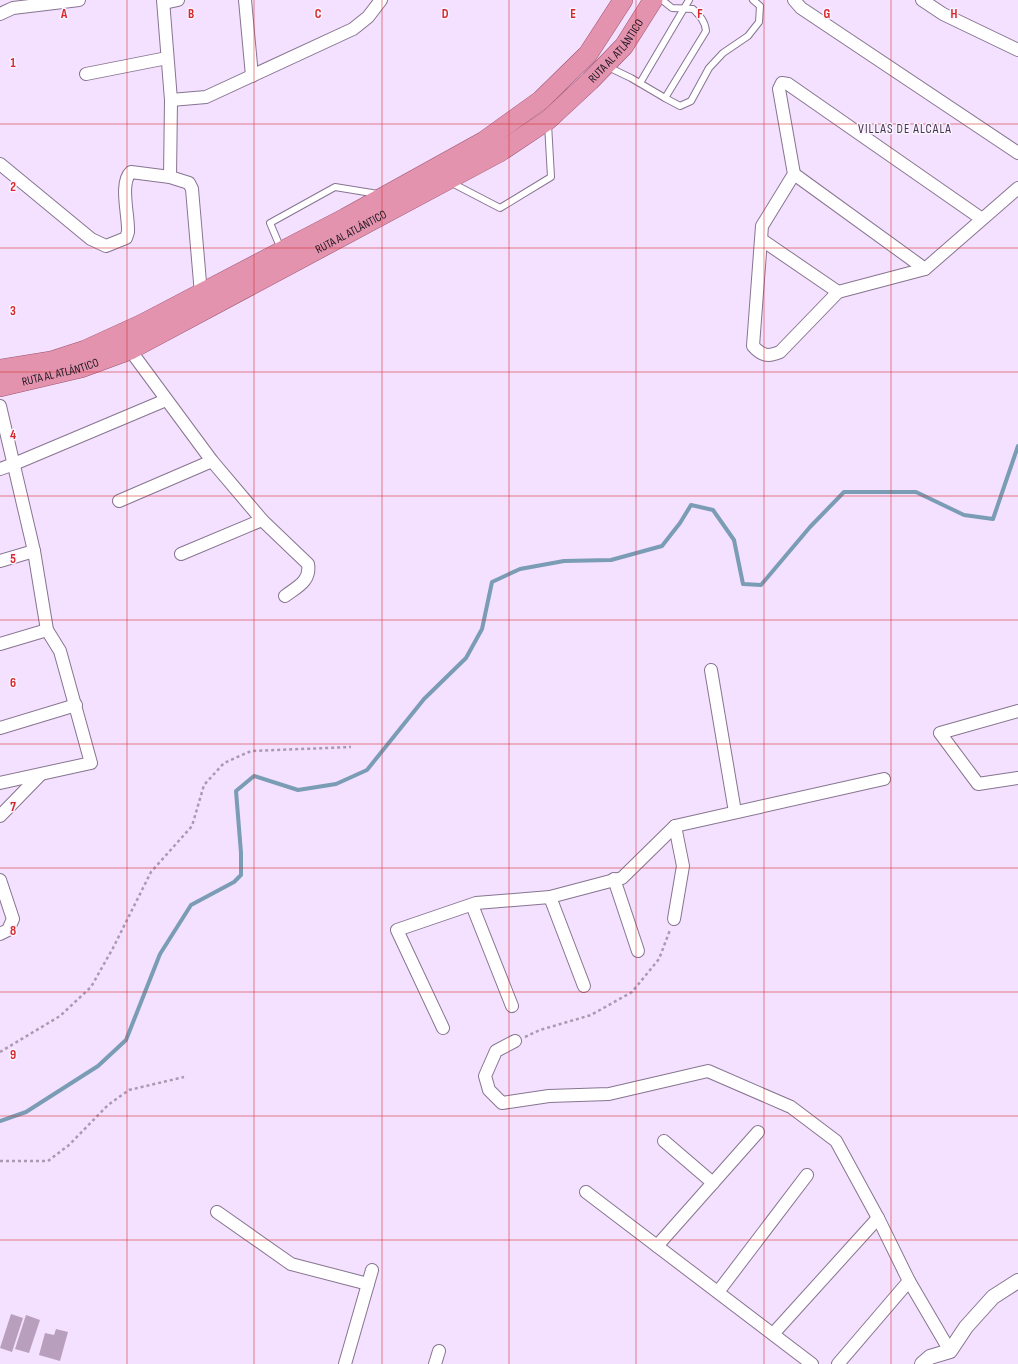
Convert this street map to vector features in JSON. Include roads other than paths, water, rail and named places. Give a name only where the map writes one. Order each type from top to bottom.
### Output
[{"type":"highway","name":"RUTA AL ATLÁNTICO","points":[[0,369],[51,361],[85,350],[142,324],[282,252],[484,141],[541,100],[588,54],[623,0]]},
{"type":"highway","name":"RUTA AL ATLÁNTICO","points":[[0,387],[81,368],[130,350],[449,181],[500,152],[548,120],[605,66],[624,46],[653,0]]},
{"type":"street","points":[[0,14],[13,8],[79,0]]},
{"type":"street","points":[[170,176],[171,100],[163,2],[178,0]]},
{"type":"street","points":[[245,0],[252,76]]},
{"type":"street","points":[[171,100],[206,97],[353,29],[368,17],[381,0]]},
{"type":"street","points":[[794,0],[801,8],[1018,153]]},
{"type":"street","points":[[922,0],[943,14],[1018,50]]},
{"type":"street","points":[[86,74],[167,58]]},
{"type":"street","points":[[982,219],[788,84],[782,82],[779,89],[794,174],[765,218],[762,226],[754,346],[760,353],[769,357],[780,352],[838,292],[925,269],[1018,188]]},
{"type":"street","points":[[0,164],[91,239],[106,246],[126,238],[128,232],[125,184],[127,176],[131,172],[136,171],[170,176],[189,183],[192,189],[201,294]]},
{"type":"street","points":[[794,174],[925,269]]},
{"type":"street","points":[[762,240],[838,292]]},
{"type":"street","points":[[130,350],[212,461],[262,520],[308,564],[309,571],[307,579],[285,596]]},
{"type":"street","points":[[0,469],[166,400]]},
{"type":"street","points":[[0,407],[34,551],[48,630],[60,652],[91,763],[0,783]]},
{"type":"street","points":[[120,501],[212,461]]},
{"type":"street","points":[[181,554],[262,520]]},
{"type":"street","points":[[0,561],[34,551]]},
{"type":"street","points":[[0,644],[48,630]]},
{"type":"street","points":[[711,670],[735,812]]},
{"type":"street","points":[[0,728],[76,705]]},
{"type":"street","points":[[1018,711],[940,733],[978,784],[1018,778]]},
{"type":"street","points":[[0,816],[40,775]]},
{"type":"street","points":[[442,1028],[397,930],[472,905],[550,897],[622,878],[675,826],[884,779]]},
{"type":"street","points":[[674,919],[683,866],[675,826]]},
{"type":"street","points":[[614,879],[638,952]]},
{"type":"street","points":[[0,880],[13,919],[8,930],[0,934]]},
{"type":"street","points":[[550,897],[584,986]]},
{"type":"street","points":[[472,905],[512,1006]]},
{"type":"street","points":[[515,1042],[496,1051],[485,1076],[489,1090],[502,1102],[549,1096],[609,1094],[708,1071],[790,1107],[836,1141],[878,1218],[909,1281],[950,1351]]},
{"type":"street","points":[[657,1246],[758,1132]]},
{"type":"street","points":[[664,1141],[713,1183]]},
{"type":"street","points":[[718,1292],[807,1175]]},
{"type":"street","points":[[586,1192],[812,1364]]},
{"type":"street","points":[[217,1212],[291,1264],[368,1284]]},
{"type":"street","points":[[773,1334],[878,1218]]},
{"type":"street","points":[[345,1364],[372,1270]]},
{"type":"street","points":[[838,1364],[909,1281]]},
{"type":"street","points":[[922,1364],[930,1357],[950,1351],[966,1327],[993,1297],[1018,1281]]},
{"type":"street","points":[[435,1364],[440,1351]]},
{"type":"lane","points":[[662,0],[672,8],[693,9],[702,17],[706,31],[665,98]]},
{"type":"lane","points":[[640,83],[689,0]]},
{"type":"lane","points":[[605,66],[640,83],[680,106],[691,101],[709,68],[723,53],[748,36],[759,22],[760,6],[753,0]]},
{"type":"lane","points":[[449,181],[500,208],[551,177],[548,120]]},
{"type":"lane","points":[[282,252],[270,223],[335,187],[386,196]]},
{"type":"waterway","points":[[0,1121],[26,1112],[98,1066],[126,1040],[160,954],[191,905],[234,882],[241,875],[241,853],[236,791],[254,776],[298,790],[336,784],[367,770],[424,699],[466,658],[482,629],[492,582],[520,569],[564,561],[611,560],[662,546],[680,523],[691,505],[713,510],[734,540],[743,584],[761,585],[810,527],[844,492],[916,492],[964,515],[993,519],[1018,446]]},
{"type":"district","name":"VILLAS DE ALCALA","points":[[905,129]]}]
